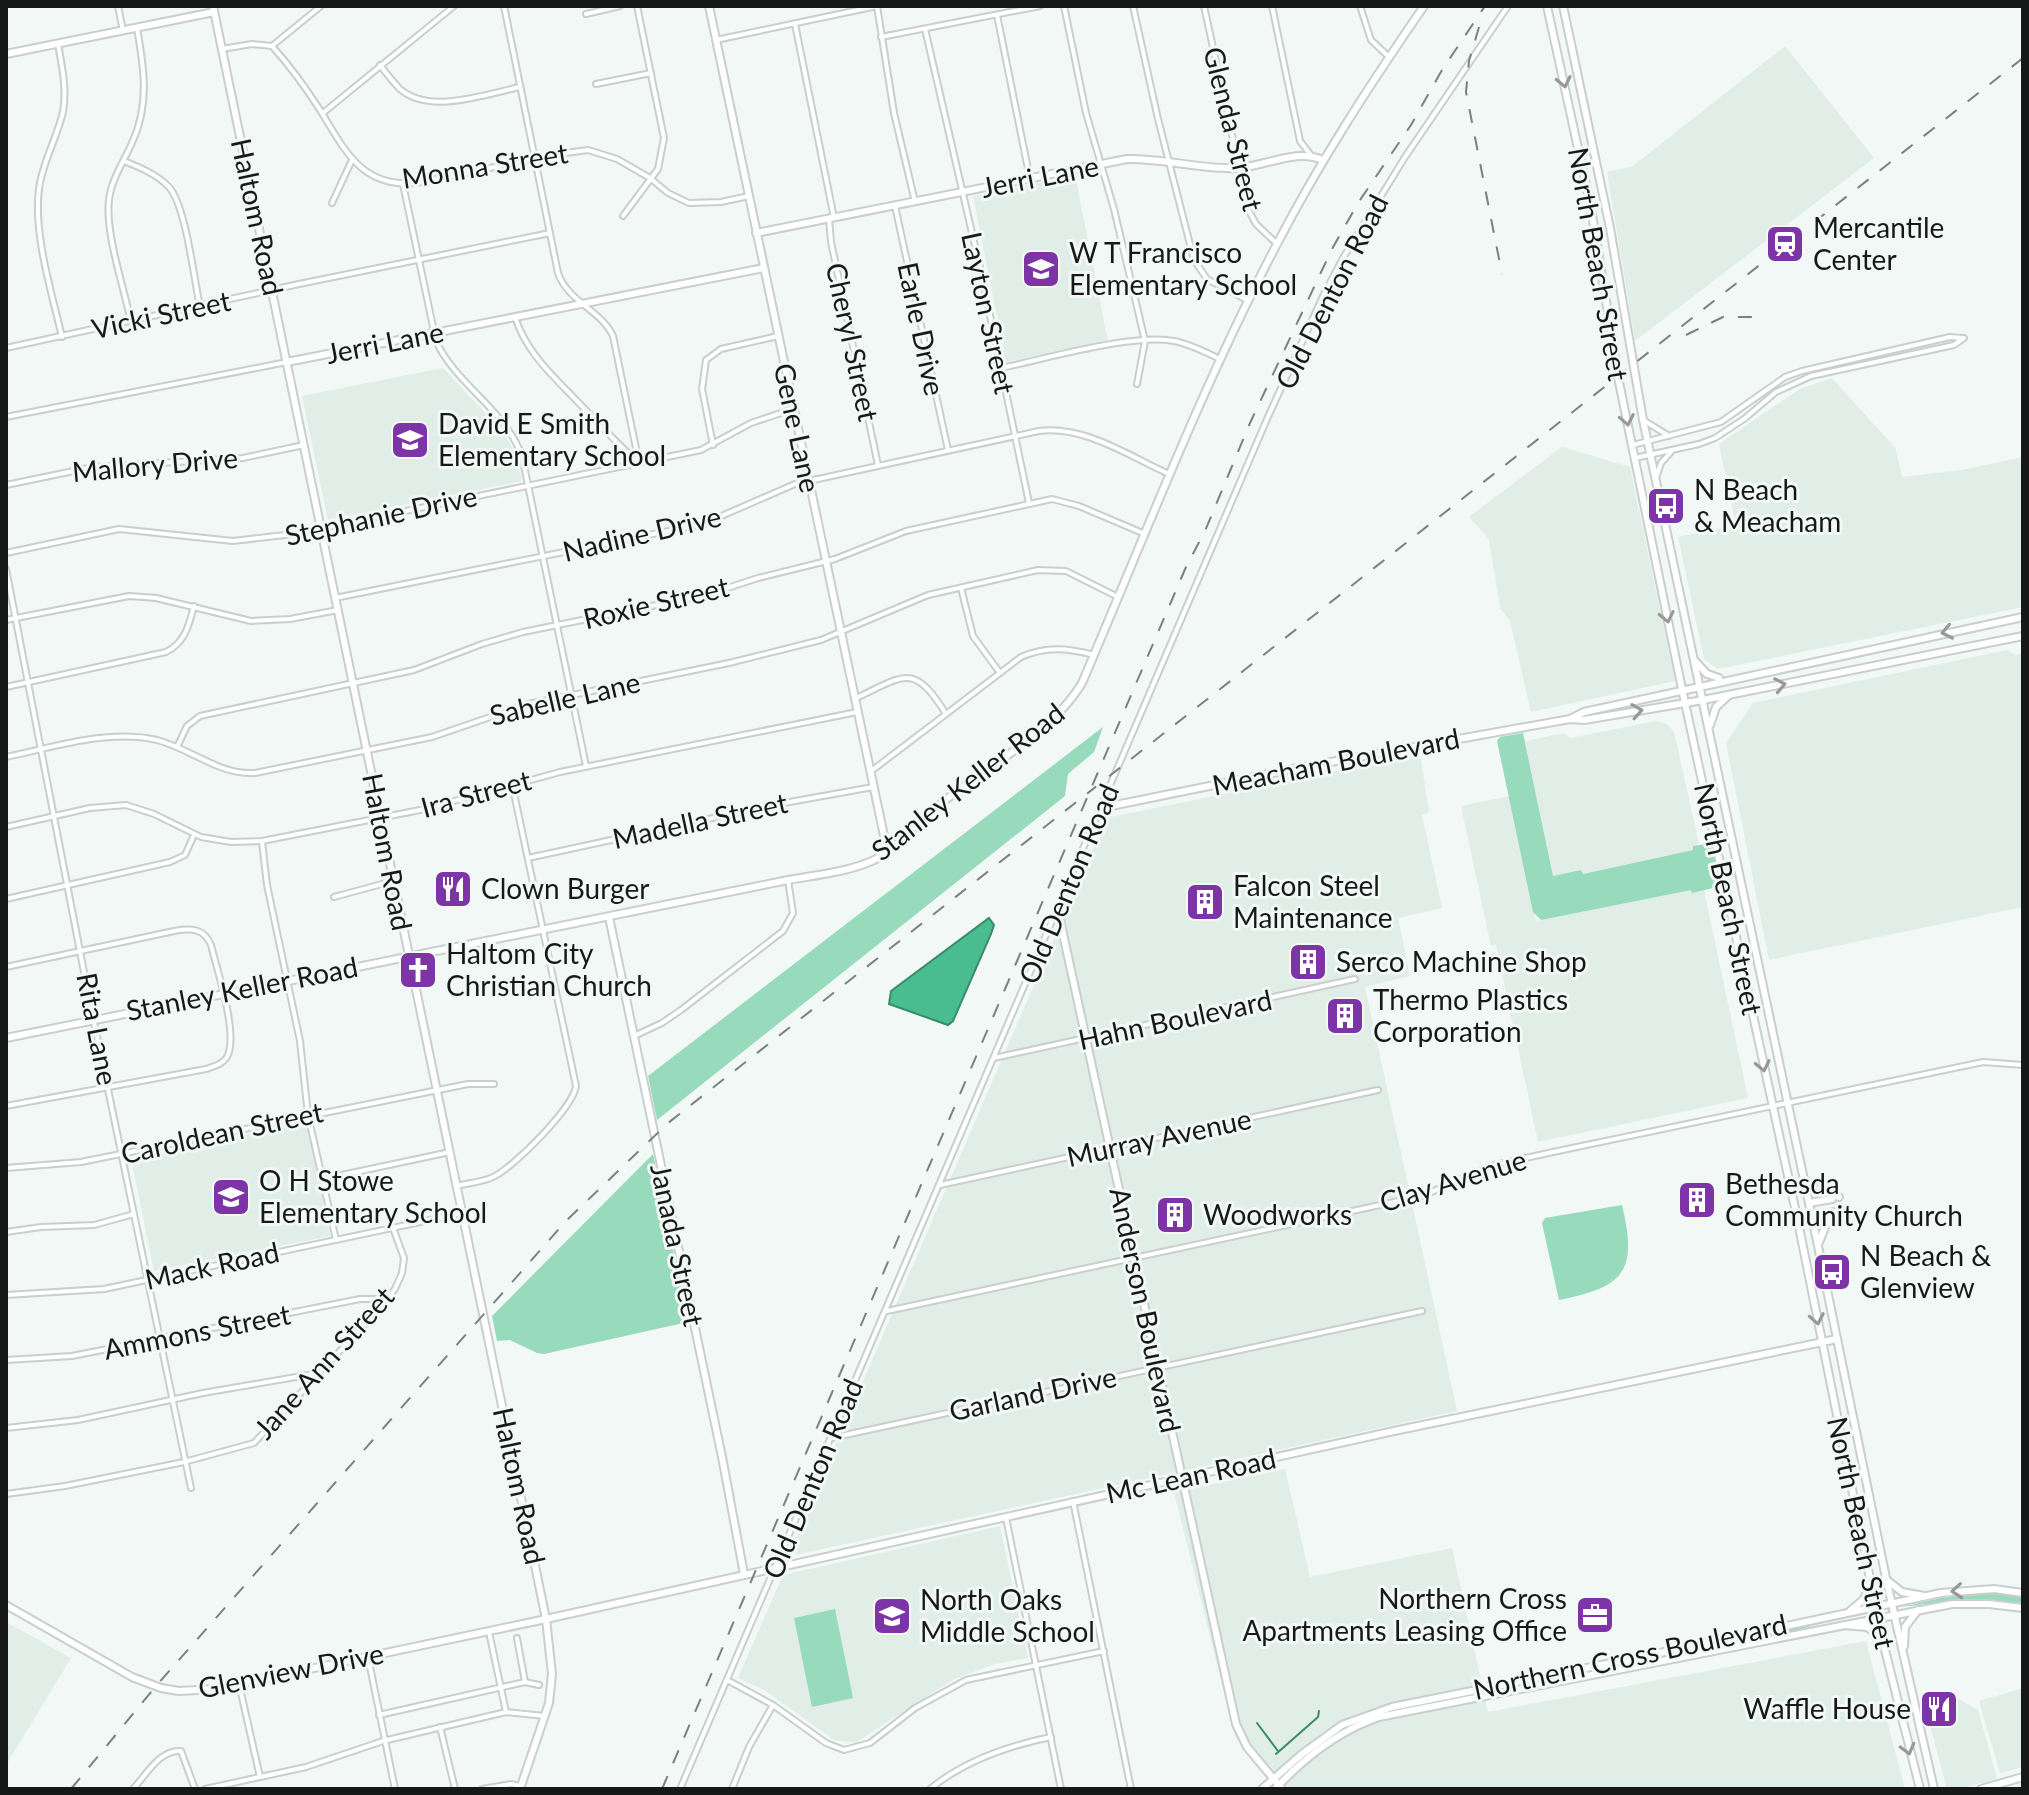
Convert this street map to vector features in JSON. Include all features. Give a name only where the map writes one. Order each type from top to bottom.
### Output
[{"type":"main road","name":"Gene Lane","points":[[709,6],[887,850]]},
{"type":"main road","name":"Stanley Keller Road","points":[[6,1038],[863,864],[887,850],[947,799],[1064,710],[1082,683],[1220,359],[1248,301],[1323,160],[1424,6]]},
{"type":"main road","name":"North Beach Street","points":[[1547,6],[1595,231],[1632,446],[1682,689],[1882,1638],[1920,1789]]},
{"type":"main road","name":"North Beach Street","points":[[1563,6],[1610,228],[1647,442],[1891,1602],[1934,1789]]},
{"type":"main road","points":[[6,54],[214,9]]},
{"type":"main road","name":"Haltom Road","points":[[214,9],[546,1619],[552,1674],[545,1716],[520,1788]]},
{"type":"main road","points":[[1573,124],[1587,121]]},
{"type":"main road","points":[[1310,154],[1323,160]]},
{"type":"main road","name":"Jerri Lane","points":[[756,233],[1127,159],[1239,168],[1310,154]]},
{"type":"main road","points":[[1595,231],[1610,228]]},
{"type":"main road","name":"Jerri Lane","points":[[287,362],[764,268]]},
{"type":"main road","points":[[1650,531],[1666,528]]},
{"type":"main road","points":[[1658,573],[1675,569]]},
{"type":"main road","name":"Meacham Boulevard","points":[[1570,719],[1584,712],[1726,679],[2023,617]]},
{"type":"main road","name":"Meacham Boulevard","points":[[1101,808],[1303,767],[1570,719],[1584,720],[1730,695],[2023,636]]},
{"type":"main road","points":[[1694,660],[1707,674],[1726,679]]},
{"type":"main road","points":[[1710,733],[1713,713],[1730,695]]},
{"type":"main road","points":[[1715,836],[1730,833]]},
{"type":"main road","name":"Anderson Boulevard","points":[[1058,911],[1236,1724],[1243,1742],[1277,1786]]},
{"type":"main road","name":"Janada Street","points":[[609,917],[726,1474],[744,1574]]},
{"type":"main road","points":[[1804,1178],[1817,1190],[1839,1197],[1809,1203]]},
{"type":"main road","points":[[1812,1217],[1842,1211],[1826,1223],[1818,1246]]},
{"type":"main road","name":"Mc Lean Road","points":[[546,1619],[1409,1428],[1837,1339]]},
{"type":"main road","points":[[1886,1578],[1902,1592],[1924,1596]]},
{"type":"main road","points":[[1850,1611],[1868,1594],[1870,1579]]},
{"type":"main road","name":"Northern Cross Boulevard","points":[[1277,1786],[1326,1735],[1370,1713],[1891,1602],[1976,1589],[2023,1593]]},
{"type":"main road","name":"Northern Cross Boulevard","points":[[1262,1789],[1277,1786],[1338,1736],[1379,1717],[1918,1610],[1968,1603],[2023,1608]]},
{"type":"main road","name":"Glenview Drive","points":[[6,1605],[132,1677],[161,1688],[198,1691],[546,1619]]},
{"type":"main road","points":[[1904,1662],[1905,1627],[1918,1610]]},
{"type":"main road","points":[[1844,1625],[1867,1627],[1882,1638]]},
{"type":"main road","points":[[1629,1660],[1631,1668]]},
{"type":"main road","points":[[1981,1789],[2023,1777]]},
{"type":"street","points":[[118,6],[123,31]]},
{"type":"street","points":[[222,49],[267,43],[272,46],[321,6]]},
{"type":"street","points":[[322,114],[454,6]]},
{"type":"street","points":[[504,6],[560,280],[582,304],[604,320],[613,336],[639,463]]},
{"type":"street","points":[[586,14],[620,6]]},
{"type":"street","points":[[623,216],[658,169],[664,138],[637,6]]},
{"type":"street","points":[[716,40],[877,6],[894,113],[915,202]]},
{"type":"street","points":[[881,37],[1040,6]]},
{"type":"street","points":[[1064,6],[1086,113],[1145,341],[1137,384]]},
{"type":"street","points":[[1133,6],[1194,260],[1207,279],[1248,301]]},
{"type":"street","name":"Glenda Street","points":[[1204,6],[1251,217],[1277,244]]},
{"type":"street","points":[[1272,6],[1300,141],[1310,154]]},
{"type":"street","points":[[1360,6],[1371,40],[1389,57]]},
{"type":"street","name":"Old Denton Road","points":[[680,1789],[729,1681],[1267,419],[1324,294],[1405,157],[1508,6]]},
{"type":"street","points":[[997,15],[1030,179]]},
{"type":"street","name":"Cheryl Street","points":[[795,24],[832,219],[831,242],[878,465]]},
{"type":"street","points":[[131,322],[109,218],[110,192],[138,129],[144,104],[144,69],[137,28]]},
{"type":"street","name":"Layton Street","points":[[925,29],[1029,504]]},
{"type":"street","points":[[58,44],[65,99],[42,176],[38,204],[46,269],[62,337]]},
{"type":"street","name":"Monna Street","points":[[272,46],[352,160],[381,180],[403,184],[577,151],[597,151],[650,178],[668,193],[689,203],[721,202],[749,196]]},
{"type":"street","points":[[380,65],[408,95],[434,103],[520,87]]},
{"type":"street","points":[[596,84],[651,73]]},
{"type":"street","points":[[332,203],[352,160]]},
{"type":"street","points":[[124,161],[153,174],[174,195],[181,212],[200,307]]},
{"type":"street","points":[[403,184],[434,333],[444,359],[508,428],[518,444],[586,766]]},
{"type":"street","name":"Earle Drive","points":[[895,206],[948,451]]},
{"type":"street","name":"Vicki Street","points":[[6,348],[550,233]]},
{"type":"street","points":[[515,317],[523,339],[535,356],[619,446],[639,463]]},
{"type":"street","points":[[713,445],[702,389],[706,360],[721,349],[778,336]]},
{"type":"street","points":[[1632,446],[1721,422],[1785,377],[1802,371],[1950,337],[1964,338],[1954,345],[1811,376],[1776,392],[1715,438],[1635,458]]},
{"type":"street","points":[[1001,368],[1145,341],[1178,341],[1220,359]]},
{"type":"street","name":"Jerri Lane","points":[[6,417],[287,362]]},
{"type":"street","name":"Stephanie Drive","points":[[6,553],[119,529],[233,541],[266,539],[321,529],[713,445],[751,423],[793,409]]},
{"type":"street","points":[[1643,420],[1671,437]]},
{"type":"street","name":"Nadine Drive","points":[[335,598],[703,524],[772,492],[809,481],[1054,429],[1072,431],[1171,475]]},
{"type":"street","name":"Mallory Drive","points":[[6,485],[93,467],[243,458],[304,445]]},
{"type":"street","points":[[1656,481],[1661,463],[1673,450]]},
{"type":"street","name":"Roxie Street","points":[[177,747],[187,726],[200,716],[414,670],[482,644],[706,595],[825,561],[906,531],[1058,499],[1145,534]]},
{"type":"street","name":"Rita Lane","points":[[6,569],[52,817],[191,1488]]},
{"type":"street","name":"Sabelle Lane","points":[[6,757],[135,736],[177,747],[224,770],[241,774],[269,771],[432,737],[514,708],[729,663],[841,633],[918,599],[1038,570],[1054,569],[1093,583],[1118,597]]},
{"type":"street","points":[[961,588],[973,636],[1000,673]]},
{"type":"street","points":[[6,620],[129,596],[156,598],[251,621],[290,619],[338,610]]},
{"type":"street","points":[[6,687],[166,652],[174,648],[185,634],[194,606]]},
{"type":"street","points":[[870,772],[1021,657],[1044,649],[1071,649],[1094,655]]},
{"type":"street","points":[[854,699],[896,679],[911,678],[931,689],[946,714]]},
{"type":"street","name":"Ira Street","points":[[6,827],[90,808],[126,805],[147,811],[194,835],[231,842],[262,841],[425,809],[586,766],[857,712]]},
{"type":"street","points":[[457,1186],[493,1178],[545,1129],[575,1094],[575,1081],[512,784]]},
{"type":"street","name":"Madella Street","points":[[528,858],[773,805],[873,787]]},
{"type":"street","points":[[6,899],[181,858],[188,851],[194,835]]},
{"type":"street","points":[[262,841],[267,885],[300,1041],[308,1115],[336,1240]]},
{"type":"street","points":[[634,1036],[662,1023],[783,931],[793,913],[788,880]]},
{"type":"street","points":[[334,897],[393,881]]},
{"type":"street","points":[[6,967],[194,929],[208,938],[211,945],[231,1035],[228,1055],[221,1064],[206,1069],[6,1106]]},
{"type":"street","name":"Hahn Boulevard","points":[[994,1058],[1355,979]]},
{"type":"street","name":"Clay Avenue","points":[[885,1312],[1422,1196],[1505,1162],[1983,1062],[2023,1065]]},
{"type":"street","name":"Caroldean Street","points":[[6,1168],[81,1162],[468,1084],[494,1084]]},
{"type":"street","name":"Murray Avenue","points":[[940,1185],[1378,1090]]},
{"type":"street","points":[[322,1179],[450,1152]]},
{"type":"street","name":"Mack Road","points":[[6,1295],[104,1289],[463,1213]]},
{"type":"street","points":[[6,1232],[94,1225],[134,1214]]},
{"type":"street","name":"Jane Ann Street","points":[[6,1494],[65,1486],[184,1462],[254,1443],[387,1299],[399,1281],[404,1266],[403,1250],[393,1228]]},
{"type":"street","name":"Ammons Street","points":[[6,1360],[72,1356],[360,1299],[387,1299]]},
{"type":"street","name":"Garland Drive","points":[[831,1438],[1422,1311]]},
{"type":"street","points":[[6,1428],[78,1420],[321,1372]]},
{"type":"street","points":[[1073,1501],[1131,1789]]},
{"type":"street","points":[[1005,1516],[1061,1789]]},
{"type":"street","points":[[488,1631],[506,1712]]},
{"type":"street","points":[[517,1638],[525,1682]]},
{"type":"street","points":[[729,1681],[773,1705],[826,1743],[837,1749],[852,1749],[870,1743],[915,1708],[966,1680],[1104,1651]]},
{"type":"street","points":[[368,1657],[395,1789]]},
{"type":"street","points":[[379,1715],[525,1682],[539,1685]]},
{"type":"street","points":[[239,1684],[260,1777]]},
{"type":"street","points":[[732,1789],[749,1747],[773,1705]]},
{"type":"street","points":[[205,1789],[306,1767],[383,1741],[506,1712],[545,1716]]},
{"type":"street","points":[[440,1727],[455,1789]]},
{"type":"street","points":[[930,1789],[954,1772],[991,1753],[1051,1737]]},
{"type":"street","points":[[133,1789],[164,1754],[172,1750],[181,1751],[185,1757],[195,1789]]},
{"type":"street","points":[[482,1789],[511,1784],[520,1788]]},
{"type":"shaded area","points":[[1785,46],[1874,158],[1635,341],[1607,172],[1633,166]]},
{"type":"shaded area","name":"W T Francisco Elementary School","points":[[1075,175],[1108,341],[1006,362],[973,196]]},
{"type":"shaded area","name":"David E Smith Elementary School","points":[[443,368],[503,432],[513,449],[522,481],[328,520],[302,396]]},
{"type":"shaded area","points":[[1832,378],[1896,449],[1902,477],[1962,470],[2023,457],[2023,607],[1718,669],[1704,659],[1678,537],[1736,525],[1719,444],[1800,389]]},
{"type":"shaded area","points":[[1562,447],[1630,467],[1675,681],[1531,712],[1510,621],[1500,608],[1489,539],[1469,517]]},
{"type":"shaded area","points":[[2007,650],[2015,655],[2023,653],[2023,907],[1769,960],[1726,743],[1753,703]]},
{"type":"shaded area","points":[[1656,721],[1667,724],[1674,732],[1699,844],[1693,846],[1693,850],[1582,874],[1581,870],[1553,876],[1525,741],[1564,733],[1570,738]]},
{"type":"shaded area","points":[[1103,727],[1094,752],[1068,774],[1065,796],[657,1120],[648,1076]]},
{"type":"shaded area","points":[[1523,733],[1553,876],[1581,870],[1583,874],[1712,843],[1720,883],[1717,887],[1541,920],[1533,912],[1497,741],[1500,737]]},
{"type":"shaded area","points":[[1420,754],[1429,812],[1422,815],[1442,908],[1398,918],[1410,976],[1365,987],[1457,1411],[795,1555],[791,1548],[1106,818]]},
{"type":"shaded area","points":[[1509,796],[1536,921],[1692,889],[1692,893],[1704,890],[1748,1098],[1538,1142],[1496,945],[1491,946],[1461,806]]},
{"type":"shaded area","points":[[989,918],[994,925],[991,934],[953,1021],[948,1025],[889,1004],[891,991]]},
{"type":"shaded area","name":"O H Stowe Elementary School","points":[[306,1122],[330,1236],[154,1271],[131,1158]]},
{"type":"shaded area","points":[[653,1154],[688,1322],[544,1354],[510,1340],[497,1341],[492,1316]]},
{"type":"shaded area","points":[[1622,1205],[1628,1246],[1621,1273],[1599,1289],[1559,1300],[1542,1223],[1545,1218]]},
{"type":"shaded area","points":[[1285,1469],[1310,1577],[1452,1548],[1488,1712],[1866,1641],[1905,1789],[1276,1789],[1235,1736],[1174,1492]]},
{"type":"shaded area","name":"North Oaks Middle School","points":[[1000,1526],[1028,1658],[995,1664],[954,1679],[855,1743],[834,1740],[764,1690],[738,1678],[783,1575]]},
{"type":"shaded area","points":[[1995,1593],[2023,1596],[2023,1603],[1964,1599],[1902,1607],[1941,1598]]},
{"type":"shaded area","points":[[835,1609],[853,1698],[812,1707],[794,1618]]},
{"type":"shaded area","points":[[1829,1618],[1829,1621],[1780,1635],[1685,1654],[1719,1643]]},
{"type":"shaded area","points":[[6,1622],[71,1658],[6,1765]]},
{"type":"shaded area","points":[[2023,1688],[2023,1767],[2000,1773],[1979,1701]]},
{"type":"shaded area","points":[[1959,1699],[1978,1710],[1997,1779],[1947,1789],[1925,1706]]},
{"type":"waterway","points":[[1276,1754],[1318,1717],[1319,1711]]},
{"type":"waterway","points":[[1257,1723],[1278,1751]]},
{"type":"railway","points":[[662,1789],[1250,423],[1332,249],[1358,203],[1485,6]]},
{"type":"railway","points":[[1479,27],[1469,61],[1466,92],[1502,274]]},
{"type":"railway","points":[[71,1789],[156,1686],[565,1222],[668,1123],[2023,58]]},
{"type":"railway","points":[[1686,335],[1723,317],[1754,317]]},
{"type":"place","name":"Mercantile Center","points":[[1785,244]]},
{"type":"place","name":"W T Francisco Elementary School","points":[[1041,269]]},
{"type":"place","name":"David E Smith Elementary School","points":[[410,440]]},
{"type":"place","name":"N Beach & Meacham","points":[[1666,506]]},
{"type":"place","name":"Clown Burger","points":[[453,889]]},
{"type":"place","name":"Falcon Steel Maintenance","points":[[1205,902]]},
{"type":"place","name":"Serco Machine Shop","points":[[1308,962]]},
{"type":"place","name":"Haltom City Christian Church","points":[[418,970]]},
{"type":"place","name":"Thermo Plastics Corporation","points":[[1345,1016]]},
{"type":"place","name":"O H Stowe Elementary School","points":[[231,1197]]},
{"type":"place","name":"Bethesda Community Church","points":[[1697,1200]]},
{"type":"place","name":"Woodworks","points":[[1175,1215]]},
{"type":"place","name":"N Beach & Glenview","points":[[1832,1272]]},
{"type":"place","name":"Northern Cross Apartments Leasing Office","points":[[1595,1615]]},
{"type":"place","name":"North Oaks Middle School","points":[[892,1616]]},
{"type":"place","name":"Waffle House","points":[[1939,1709]]}]
